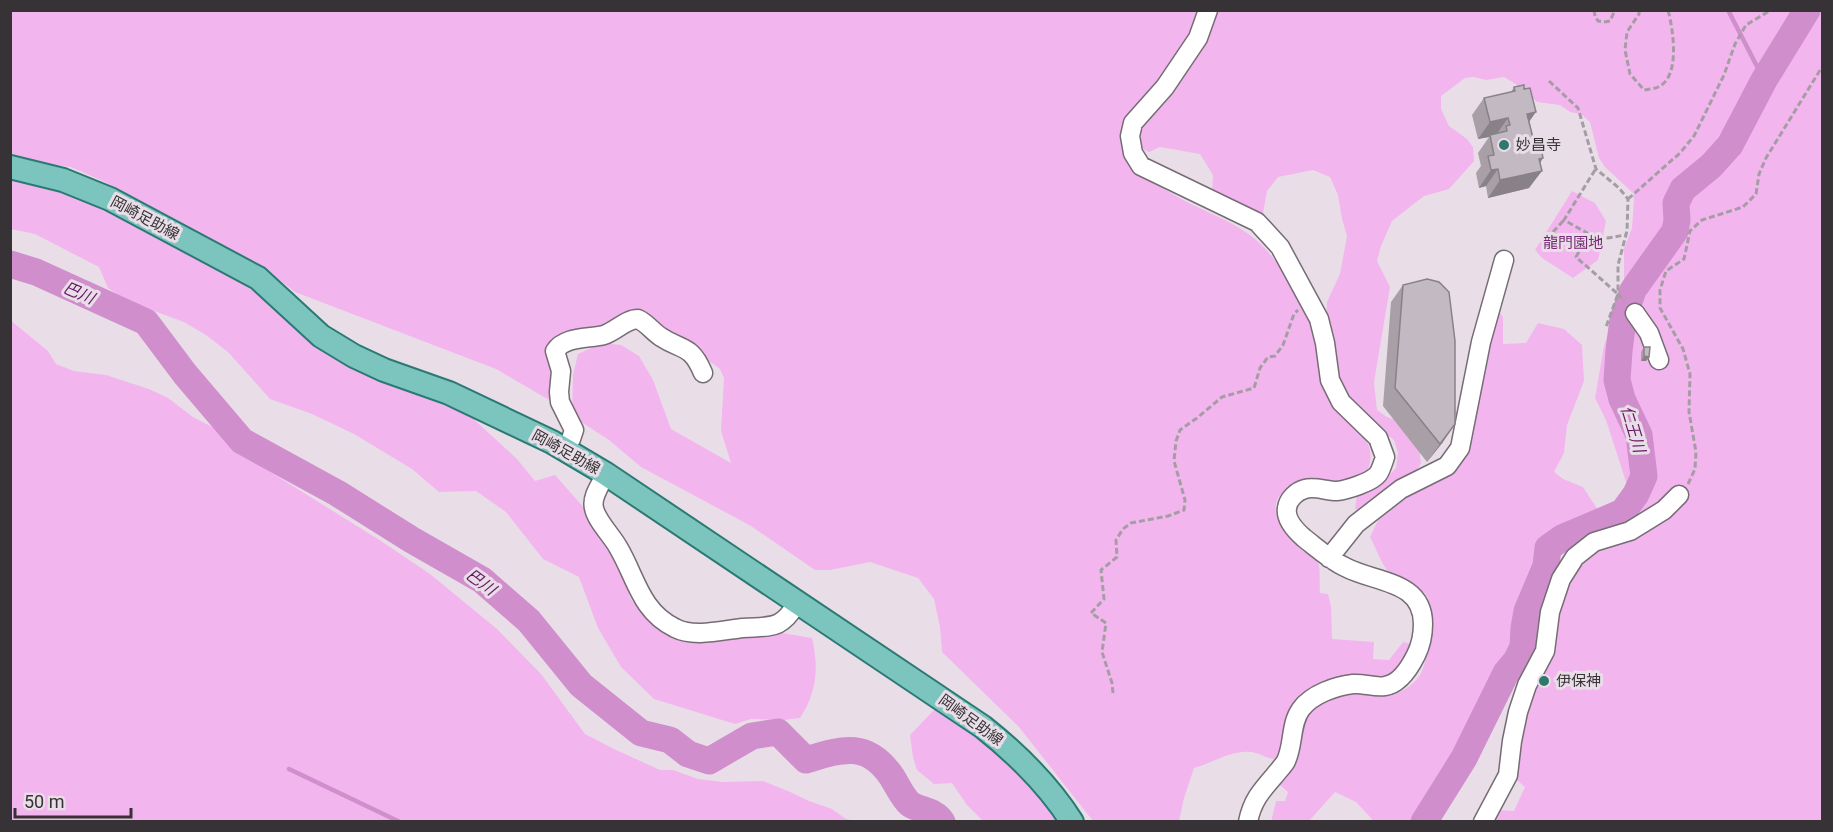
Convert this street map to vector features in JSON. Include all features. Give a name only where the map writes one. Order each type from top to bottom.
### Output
[{"type":"main road","name":"岡崎足助線","points":[[10,167],[63,180],[110,199],[258,278],[321,336],[354,356],[384,370],[449,393],[552,442],[606,474],[990,732],[1012,750],[1047,786],[1072,822]]},
{"type":"street","points":[[1208,10],[1198,38],[1165,87],[1133,123],[1130,136],[1133,153],[1141,166],[1257,222],[1280,248],[1319,319],[1330,380],[1341,402],[1378,438],[1385,458],[1378,476],[1360,485],[1339,491],[1305,489],[1292,496],[1287,508],[1290,522],[1297,532],[1329,558],[1346,568],[1412,594],[1419,603],[1423,615],[1423,632],[1419,648],[1401,678],[1386,686],[1353,684],[1334,688],[1316,696],[1301,708],[1294,722],[1291,744],[1285,762],[1259,794],[1251,807],[1248,822]]},
{"type":"street","points":[[1329,558],[1356,524],[1401,489],[1447,466],[1460,448],[1481,342],[1504,260]]},
{"type":"street","points":[[1635,314],[1648,333],[1659,360]]},
{"type":"street","points":[[564,450],[574,430],[560,402],[561,371],[555,351],[562,343],[605,334],[629,321],[638,319],[659,336],[688,350],[698,361],[703,373]]},
{"type":"street","points":[[606,474],[593,499],[594,510],[620,548],[642,598],[658,616],[676,629],[703,633],[777,625],[789,616],[797,603]]},
{"type":"street","points":[[1483,822],[1508,775],[1518,712],[1527,685],[1545,651],[1550,612],[1561,579],[1575,557],[1594,542],[1630,531],[1664,510],[1679,495]]},
{"type":"path","points":[[1594,10],[1598,21],[1604,22],[1610,21],[1616,10]]},
{"type":"path","points":[[1639,10],[1640,14],[1627,32],[1625,50],[1630,74],[1644,90],[1659,87],[1670,72],[1674,53],[1668,10]]},
{"type":"path","points":[[1628,199],[1680,153],[1694,136],[1724,75],[1735,44],[1746,25],[1771,10]]},
{"type":"path","points":[[1691,480],[1695,469],[1696,452],[1689,412],[1690,374],[1683,349],[1660,308],[1660,290],[1665,271],[1684,259],[1690,231],[1702,220],[1743,207],[1756,194],[1759,174],[1766,158],[1822,67]]},
{"type":"path","points":[[1549,81],[1578,108],[1596,169],[1619,188],[1628,199],[1626,235],[1618,265],[1618,294],[1606,327]]},
{"type":"path","points":[[1553,232],[1564,220],[1596,169]]},
{"type":"path","points":[[1564,220],[1589,234],[1608,238],[1626,235]]},
{"type":"path","points":[[1589,234],[1576,257],[1622,298]]},
{"type":"path","points":[[1113,693],[1102,652],[1106,623],[1091,613],[1104,599],[1101,570],[1117,557],[1116,540],[1123,529],[1131,523],[1168,516],[1184,510],[1185,500],[1174,460],[1180,430],[1222,397],[1254,388],[1260,368],[1268,357],[1275,356],[1283,345],[1294,314],[1308,299]]},
{"type":"green space","points":[[11,11],[1199,11],[1193,29],[1124,145],[1129,167],[1183,200],[1239,227],[1255,239],[1280,266],[1301,300],[1317,334],[1329,397],[1360,430],[1368,443],[1371,457],[1367,471],[1359,479],[1333,485],[1303,487],[1280,495],[1276,505],[1276,514],[1286,530],[1308,548],[1318,561],[1320,593],[1328,594],[1331,606],[1332,639],[1374,642],[1373,659],[1389,660],[1403,642],[1411,644],[1410,656],[1392,675],[1351,678],[1311,693],[1285,753],[1274,759],[1244,752],[1194,768],[1179,821],[1093,821],[1019,727],[942,652],[934,599],[918,578],[870,562],[830,570],[815,570],[751,526],[641,467],[609,440],[572,416],[573,375],[578,354],[602,343],[621,345],[639,356],[653,380],[671,429],[731,463],[721,431],[724,378],[720,369],[670,337],[648,317],[564,339],[556,404],[496,369],[295,292],[277,278],[252,268],[107,183],[71,167],[11,159]]},
{"type":"green space","points":[[1216,11],[1822,11],[1822,821],[1492,821],[1497,810],[1514,811],[1525,787],[1512,776],[1518,739],[1553,617],[1579,558],[1634,534],[1628,488],[1606,420],[1595,398],[1604,346],[1624,286],[1624,249],[1632,228],[1633,193],[1605,167],[1599,158],[1590,122],[1581,114],[1570,112],[1560,105],[1537,102],[1522,88],[1504,77],[1486,80],[1474,77],[1465,78],[1441,96],[1441,109],[1449,126],[1467,139],[1473,147],[1474,161],[1449,189],[1424,196],[1392,221],[1377,261],[1390,287],[1374,382],[1377,410],[1399,421],[1419,447],[1421,463],[1417,470],[1364,512],[1355,509],[1357,495],[1384,481],[1396,468],[1398,453],[1394,440],[1348,402],[1336,378],[1326,318],[1327,302],[1340,274],[1347,236],[1338,195],[1330,177],[1313,170],[1278,177],[1267,191],[1262,219],[1212,192],[1213,175],[1200,154],[1160,147],[1149,152],[1140,148],[1137,137],[1140,126]]},
{"type":"green space","points":[[10,174],[30,177],[102,206],[190,252],[262,296],[329,353],[365,375],[469,415],[517,459],[535,481],[555,475],[585,509],[609,545],[627,585],[630,598],[651,624],[676,637],[704,641],[782,633],[812,638],[815,679],[810,699],[800,718],[751,719],[735,724],[654,699],[621,667],[598,628],[579,577],[543,559],[506,512],[476,491],[439,492],[412,469],[354,434],[312,414],[270,399],[228,352],[206,335],[184,322],[127,301],[108,288],[99,267],[35,234],[11,229]]},
{"type":"green space","name":"龍門園地","points":[[1572,191],[1595,203],[1606,221],[1598,260],[1573,278],[1542,258],[1535,250]]},
{"type":"green space","points":[[1493,303],[1503,317],[1503,344],[1526,343],[1538,323],[1564,329],[1582,345],[1584,381],[1567,425],[1564,453],[1554,472],[1563,479],[1583,487],[1600,513],[1571,526],[1550,541],[1545,548],[1537,579],[1528,593],[1517,648],[1512,659],[1496,675],[1487,699],[1469,729],[1461,752],[1433,790],[1417,821],[1372,821],[1356,802],[1335,792],[1309,821],[1271,822],[1276,801],[1285,801],[1288,792],[1273,779],[1295,754],[1309,708],[1336,692],[1377,690],[1390,696],[1410,685],[1417,679],[1423,668],[1430,635],[1429,602],[1426,595],[1418,588],[1387,570],[1370,537],[1381,514],[1422,485],[1449,472]]},
{"type":"green space","points":[[10,320],[48,351],[56,364],[74,371],[106,375],[149,389],[168,398],[193,417],[222,432],[256,463],[430,574],[497,629],[541,674],[585,734],[660,770],[673,770],[698,779],[723,782],[763,781],[832,809],[846,819],[855,821],[11,821]]},
{"type":"green space","points":[[936,708],[1013,759],[1077,821],[983,821],[967,805],[952,783],[934,784],[917,770],[910,735]]},
{"type":"building","points":[[1524,85],[1524,89],[1530,88],[1536,112],[1527,114],[1533,138],[1539,137],[1543,158],[1539,159],[1542,171],[1500,180],[1498,169],[1491,170],[1488,156],[1494,155],[1490,135],[1507,131],[1506,126],[1510,125],[1508,118],[1490,122],[1484,98],[1515,91],[1514,87]]},
{"type":"building","points":[[1427,279],[1439,282],[1449,292],[1455,341],[1455,424],[1440,444],[1395,388],[1403,285]]},
{"type":"building","points":[[1644,347],[1650,347],[1649,357],[1644,356]]},
{"type":"waterway","points":[[1728,10],[1764,80]]},
{"type":"waterway","name":"仁王川","points":[[1424,822],[1464,758],[1506,673],[1516,661],[1523,647],[1527,611],[1546,566],[1548,548],[1562,538],[1623,512],[1636,494],[1644,476],[1639,435],[1622,399],[1617,380],[1623,319],[1633,290],[1675,231],[1676,203],[1683,189],[1711,166],[1730,145],[1764,80],[1807,10]]},
{"type":"waterway","name":"巴川","points":[[10,264],[36,272],[146,322],[185,374],[242,441],[337,493],[482,580],[529,621],[581,685],[641,733],[670,740],[688,754],[709,761],[752,736],[778,732],[806,760],[842,751],[863,752],[883,765],[910,804],[935,815],[942,822]]},
{"type":"waterway","points":[[289,769],[400,822]]},
{"type":"place","name":"妙昌寺","points":[[1504,145]]},
{"type":"place","name":"伊保神","points":[[1544,681]]}]
